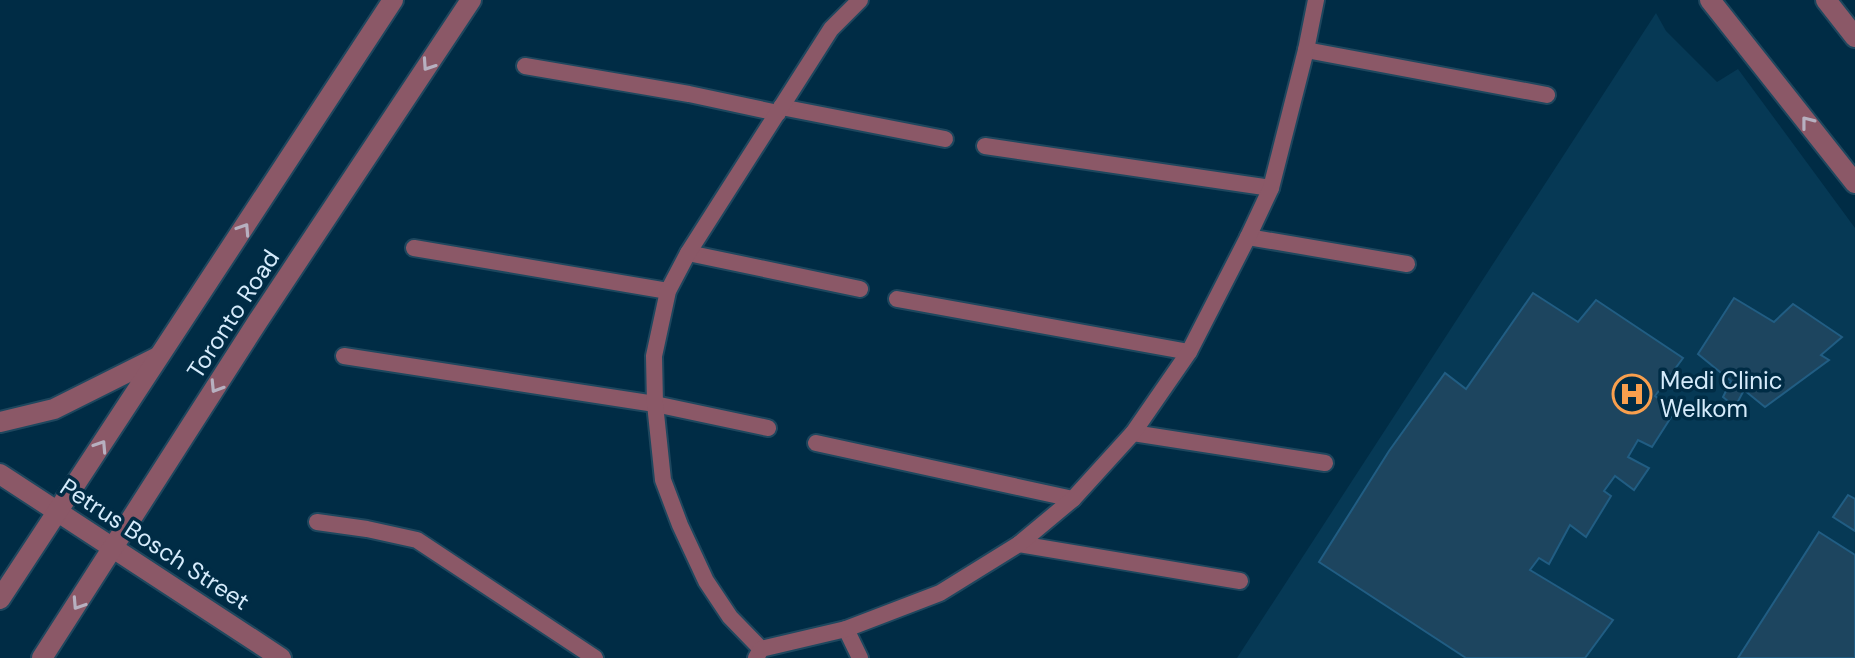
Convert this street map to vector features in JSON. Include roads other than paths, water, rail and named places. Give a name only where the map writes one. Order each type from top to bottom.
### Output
[{"type":"street","name":"Toronto Road","points":[[0,599],[393,0]]},
{"type":"street","name":"Toronto Road","points":[[42,658],[258,321],[471,0]]},
{"type":"street","points":[[1710,0],[1855,183]]},
{"type":"street","points":[[1826,0],[1855,37]]},
{"type":"street","points":[[0,422],[54,409],[161,355]]},
{"type":"street","name":"Petrus Bosch Street","points":[[0,474],[281,658]]},
{"type":"lane","points":[[860,0],[831,29],[688,253],[668,291],[654,356],[655,404],[663,480],[706,581],[758,654],[846,629],[940,593],[1019,544],[1073,499],[1133,433],[1189,352],[1271,188],[1306,50],[1312,0]]},
{"type":"lane","points":[[1306,50],[1547,95]]},
{"type":"lane","points":[[525,66],[945,139]]},
{"type":"lane","points":[[985,146],[1271,188]]},
{"type":"lane","points":[[1248,237],[1407,264]]},
{"type":"lane","points":[[414,248],[668,291]]},
{"type":"lane","points":[[688,253],[860,289]]},
{"type":"lane","points":[[897,299],[1189,352]]},
{"type":"lane","points":[[344,356],[655,404],[768,428]]},
{"type":"lane","points":[[1133,433],[1325,463]]},
{"type":"lane","points":[[816,443],[1073,499]]},
{"type":"lane","points":[[317,522],[417,540],[595,658]]},
{"type":"lane","points":[[1019,544],[1240,581]]},
{"type":"lane","points":[[846,629],[860,658]]},
{"type":"place","name":"Medi Clinic Welkom","points":[[1632,394]]}]
